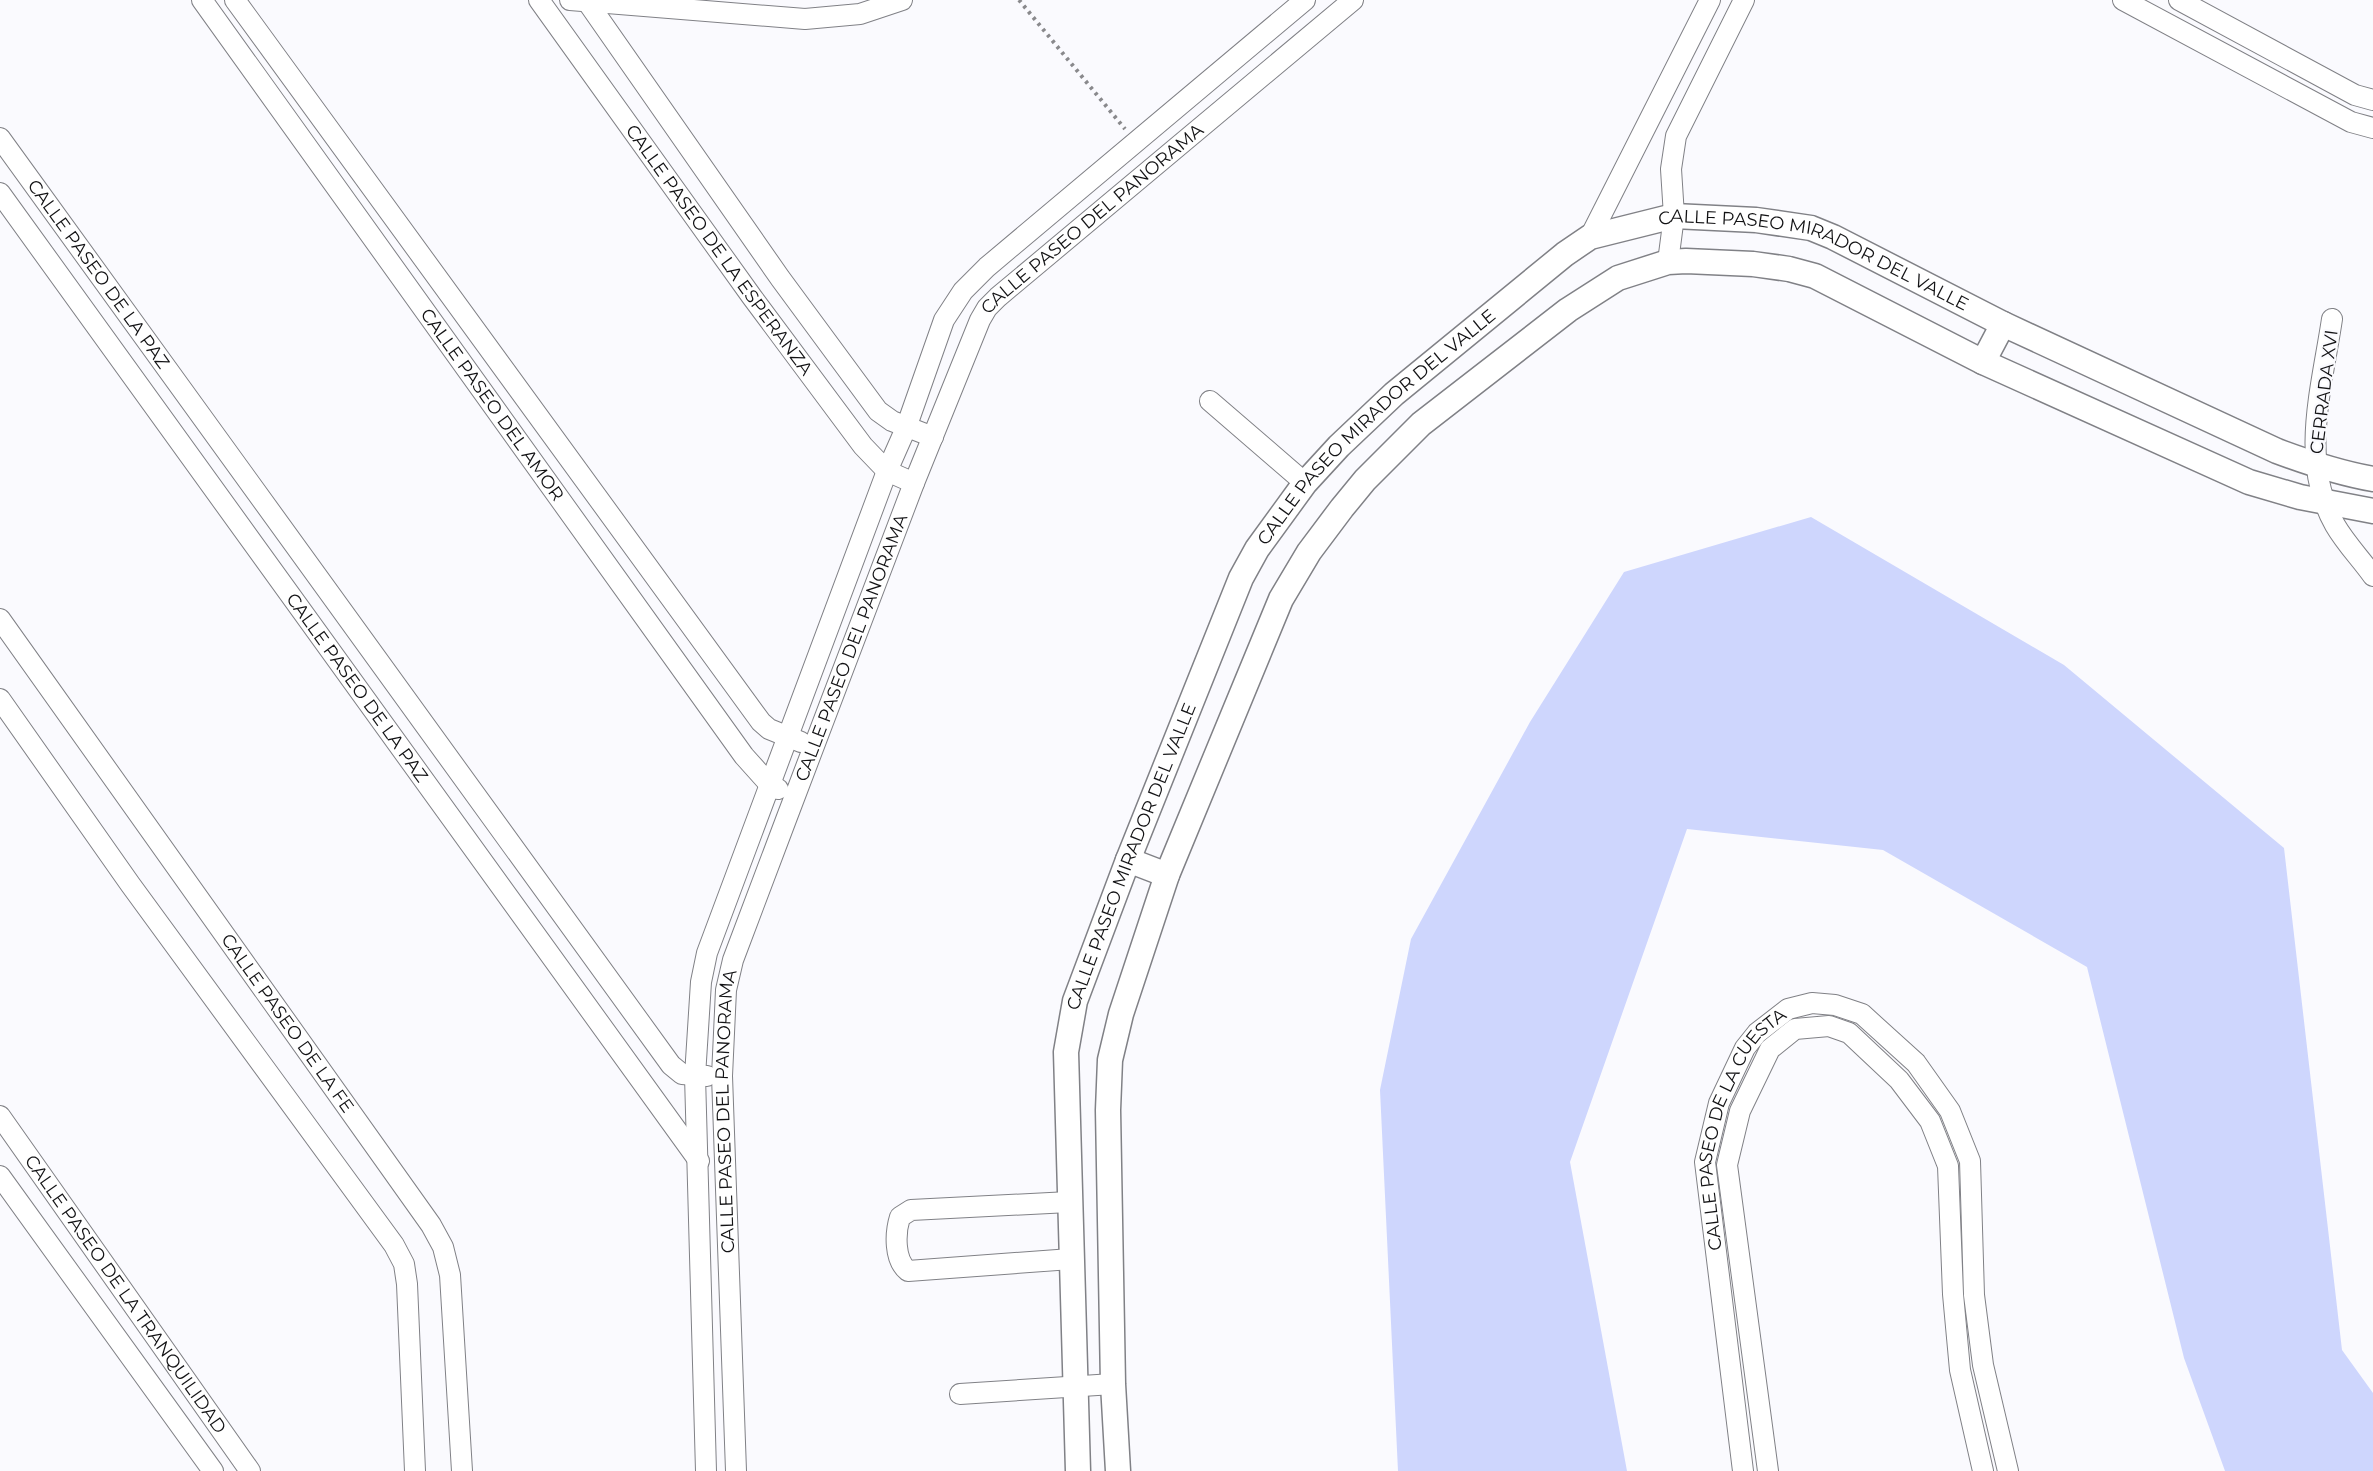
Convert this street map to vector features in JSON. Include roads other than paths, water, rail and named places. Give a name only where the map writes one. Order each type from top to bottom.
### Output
[{"type":"street","name":"CALLE PASEO DEL AMOR","points":[[202,0],[744,756],[770,785],[795,798]]},
{"type":"street","name":"CALLE PASEO DEL AMOR","points":[[235,0],[761,722],[769,729],[815,747]]},
{"type":"street","name":"CALLE PASEO DE LA ESPERANZA","points":[[539,0],[862,447],[887,471],[914,483]]},
{"type":"street","name":"CALLE PASEO DEL PANORAMA","points":[[706,1471],[695,1076],[701,982],[707,953],[887,471],[906,428],[944,320],[963,291],[987,267],[1305,0]]},
{"type":"street","name":"CALLE PASEO DEL PANORAMA","points":[[736,1471],[722,1076],[726,990],[733,960],[914,483],[980,320],[987,308],[1353,0]]},
{"type":"street","points":[[1590,237],[1710,0]]},
{"type":"street","points":[[1668,262],[1674,216],[1671,169],[1676,136],[1744,0]]},
{"type":"street","points":[[2123,0],[2351,122],[2373,128]]},
{"type":"street","points":[[2179,0],[2355,95],[2373,100]]},
{"type":"street","name":"CALLE PASEO DE LA ESPERANZA","points":[[581,1],[878,411],[906,428],[933,437]]},
{"type":"street","points":[[581,1],[805,19],[860,14],[896,1]]},
{"type":"street","name":"CALLE PASEO DE LA PAZ","points":[[0,138],[671,1065],[682,1074],[722,1076]]},
{"type":"street","name":"CALLE PASEO DE LA PAZ","points":[[0,193],[699,1161]]},
{"type":"street","name":"CALLE PASEO MIRADOR DEL VALLE","points":[[1078,1471],[1066,1052],[1075,1001],[1128,860],[1241,578],[1257,549],[1305,483],[1339,446],[1394,394],[1565,254],[1590,237],[1674,216],[1756,220],[1811,228],[2003,324],[2225,428],[2315,465],[2373,479]]},
{"type":"street","name":"CALLE PASEO MIRADOR DEL VALLE","points":[[1118,1471],[1113,1384],[1108,1110],[1110,1060],[1120,1014],[1167,876],[1281,599],[1308,552],[1378,466],[1421,424],[1568,310],[1618,278],[1668,262],[1753,264],[1790,269],[1815,276],[1983,362],[2249,482],[2300,497],[2373,512]]},
{"type":"street","name":"CERRADA XVI","points":[[2332,319],[2315,432],[2315,465],[2324,502],[2348,546],[2373,576]]},
{"type":"street","points":[[1983,362],[2003,324]]},
{"type":"street","points":[[1210,401],[1305,483]]},
{"type":"street","name":"CALLE PASEO DE LA FE","points":[[0,619],[431,1225],[443,1247],[450,1275],[462,1471]]},
{"type":"street","points":[[0,699],[130,885],[394,1245],[404,1264],[407,1284],[415,1471]]},
{"type":"street","points":[[1128,860],[1167,876]]},
{"type":"street","name":"CALLE PASEO DE LA CUESTA","points":[[1743,1471],[1705,1162],[1719,1103],[1745,1048],[1757,1033],[1788,1009],[1812,1003],[1835,1005],[1862,1014],[1916,1064],[1950,1111],[1970,1161],[1974,1295],[1983,1365],[2008,1471]]},
{"type":"street","name":"CALLE PASEO DE LA CUESTA","points":[[1768,1471],[1727,1165],[1740,1112],[1770,1049],[1795,1029],[1830,1026],[1849,1033],[1899,1080],[1929,1121],[1948,1166],[1953,1293],[1960,1370],[1983,1471]]},
{"type":"street","points":[[1745,1048],[1763,1061]]},
{"type":"street","name":"CALLE PASEO DE LA TRANQUILIDAD","points":[[0,1116],[250,1471]]},
{"type":"street","points":[[699,1161],[725,1161]]},
{"type":"street","name":"CALLE PASEO DE LA TRANQUILIDAD","points":[[0,1176],[213,1471]]},
{"type":"street","points":[[1069,1202],[911,1210],[900,1216],[897,1225],[898,1258],[908,1271],[1071,1259]]},
{"type":"street","points":[[1953,1293],[1974,1295]]},
{"type":"street","points":[[143,1374],[167,1356]]},
{"type":"street","points":[[960,1394],[1113,1384]]}]
